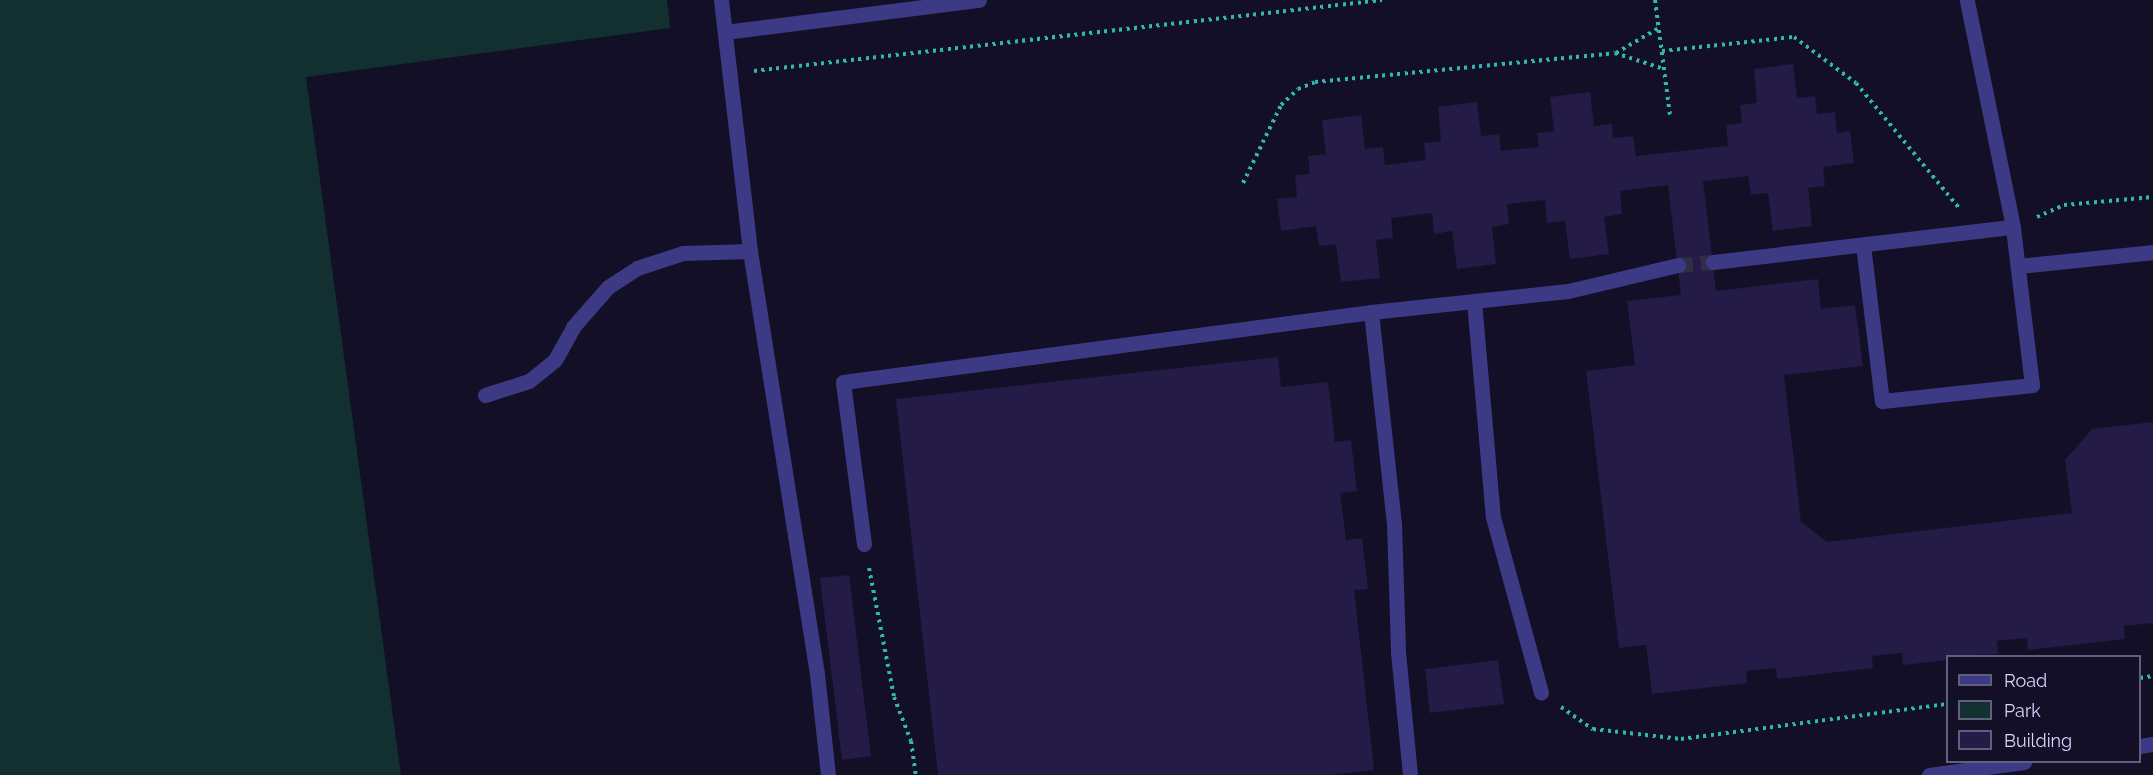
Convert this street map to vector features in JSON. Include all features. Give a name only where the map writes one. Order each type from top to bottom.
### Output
[{"type":"lane","points":[[721,0],[750,251],[817,674],[828,775]]},
{"type":"lane","points":[[725,32],[979,0]]},
{"type":"lane","points":[[1863,245],[1882,401],[2032,385],[2013,227],[1967,0]]},
{"type":"lane","points":[[1713,262],[2013,227]]},
{"type":"lane","points":[[485,395],[529,381],[555,360],[573,327],[608,287],[637,268],[683,253],[750,251]]},
{"type":"lane","points":[[2018,266],[2153,252]]},
{"type":"lane","points":[[864,544],[843,382],[1371,312],[1568,291],[1678,265]]},
{"type":"lane","points":[[1474,301],[1493,516],[1541,693]]},
{"type":"lane","points":[[1371,312],[1394,524],[1398,652],[1410,775]]},
{"type":"lane","points":[[1929,775],[2001,770],[2021,763]]},
{"type":"path","points":[[729,74],[1382,0]]},
{"type":"path","points":[[1655,0],[1670,116]]},
{"type":"path","points":[[1615,53],[1659,28]]},
{"type":"path","points":[[1662,51],[1794,37],[1856,83],[1978,232]]},
{"type":"path","points":[[1243,183],[1281,105],[1298,89],[1315,82],[1615,53],[1664,69]]},
{"type":"path","points":[[2013,227],[2064,205],[2153,197]]},
{"type":"path","points":[[864,544],[894,697],[911,741],[916,775]]},
{"type":"path","points":[[1541,693],[1593,729],[1681,740],[1946,704]]},
{"type":"green space","points":[[0,0],[667,0],[670,28],[306,77],[401,775],[0,775]]},
{"type":"building","points":[[1793,64],[1797,98],[1815,96],[1817,114],[1835,112],[1837,133],[1850,131],[1854,163],[1823,167],[1825,186],[1808,188],[1812,226],[1773,231],[1768,193],[1751,195],[1748,176],[1703,181],[1716,291],[1818,279],[1821,309],[1855,305],[1863,366],[1784,375],[1801,522],[1827,542],[2072,513],[2065,460],[2092,429],[2153,422],[2153,623],[2124,626],[2125,639],[2028,650],[2027,638],[1997,641],[1998,654],[1946,655],[1946,660],[1903,665],[1902,653],[1872,656],[1873,668],[1777,679],[1776,668],[1746,671],[1747,683],[1652,694],[1646,645],[1619,648],[1586,371],[1635,365],[1627,301],[1681,295],[1668,185],[1620,191],[1622,214],[1604,217],[1609,254],[1570,259],[1565,221],[1547,223],[1545,200],[1507,204],[1509,224],[1492,227],[1496,264],[1457,269],[1452,231],[1434,234],[1432,213],[1391,218],[1393,238],[1376,240],[1380,278],[1341,282],[1336,244],[1319,246],[1316,226],[1281,231],[1277,199],[1297,197],[1295,175],[1310,174],[1308,156],[1326,154],[1322,120],[1361,115],[1365,149],[1383,147],[1385,165],[1426,160],[1424,143],[1441,141],[1438,107],[1477,102],[1481,136],[1499,134],[1501,151],[1539,147],[1537,133],[1554,131],[1550,97],[1590,92],[1594,126],[1612,124],[1613,138],[1633,136],[1636,156],[1728,146],[1726,125],[1742,123],[1740,105],[1757,103],[1754,69]]},
{"type":"building","points":[[1278,357],[1281,387],[1328,382],[1335,442],[1351,440],[1357,491],[1340,493],[1346,540],[1362,538],[1368,589],[1354,590],[1374,770],[1331,775],[938,775],[896,399]]},
{"type":"building","points":[[849,575],[871,756],[842,760],[820,578]]},
{"type":"building","points":[[1498,660],[1504,704],[1430,713],[1425,669]]},
{"type":"tunnel","points":[[1678,265],[1713,262]]}]
